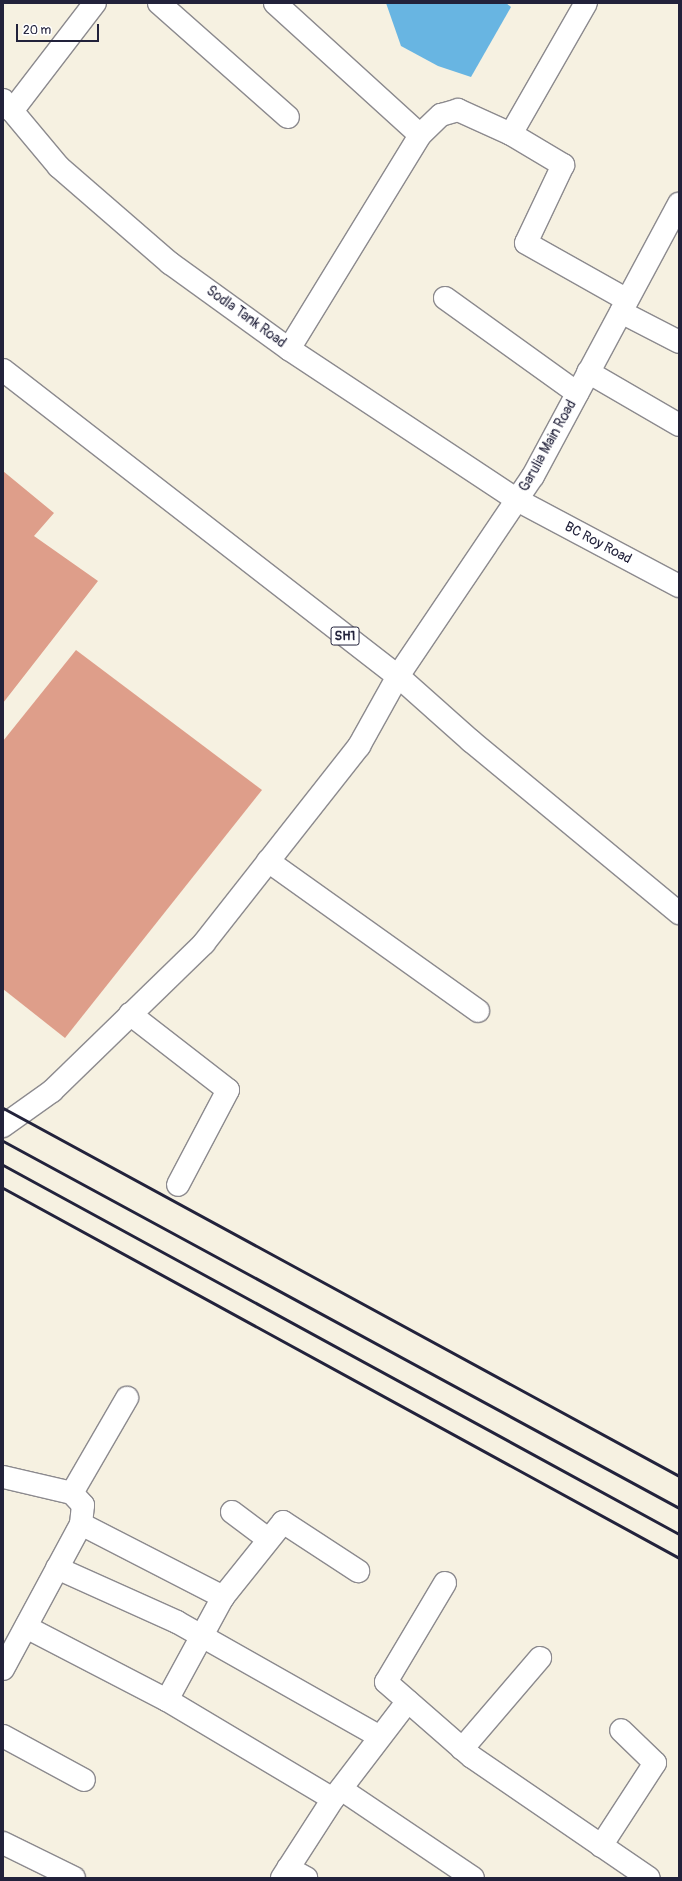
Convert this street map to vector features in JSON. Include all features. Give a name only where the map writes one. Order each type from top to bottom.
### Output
[{"type":"street","points":[[8,105],[95,3]]},
{"type":"street","points":[[159,3],[288,117]]},
{"type":"street","points":[[275,3],[420,135]]},
{"type":"street","points":[[511,134],[586,3]]},
{"type":"street","name":"Sodla Tank Road","points":[[8,105],[59,167],[170,263],[289,349],[517,500]]},
{"type":"street","points":[[289,349],[420,135],[441,115],[458,110],[511,134],[562,165],[526,243],[679,342]]},
{"type":"street","name":"Garulia Main Road","points":[[3,1126],[52,1090],[204,943],[359,746],[398,676],[517,500],[577,393],[679,204]]},
{"type":"street","points":[[444,298],[577,393]]},
{"type":"street","name":"SH1","points":[[3,370],[398,676],[488,755],[679,913]]},
{"type":"street","points":[[588,372],[679,425]]},
{"type":"street","name":"BC Roy Road","points":[[517,500],[679,586]]},
{"type":"street","points":[[268,862],[478,1011]]},
{"type":"street","points":[[130,1014],[228,1090],[178,1185]]},
{"type":"street","points":[[72,1493],[128,1398]]},
{"type":"street","points":[[3,1477],[72,1493],[83,1505],[81,1524],[58,1568],[16,1634],[3,1669]]},
{"type":"street","points":[[232,1512],[268,1539]]},
{"type":"street","points":[[167,1700],[223,1597],[283,1522],[358,1570]]},
{"type":"street","points":[[81,1524],[223,1597]]},
{"type":"street","points":[[58,1568],[202,1636],[380,1737]]},
{"type":"street","points":[[445,1583],[386,1682],[462,1749],[649,1878]]},
{"type":"street","points":[[16,1634],[167,1700],[337,1794],[473,1878]]},
{"type":"street","points":[[462,1749],[540,1658]]},
{"type":"street","points":[[292,1875],[337,1794],[408,1701]]},
{"type":"street","points":[[601,1846],[655,1763],[621,1730]]},
{"type":"street","points":[[3,1736],[84,1780]]},
{"type":"street","points":[[3,1843],[73,1878]]},
{"type":"water","points":[[386,3],[506,3],[511,7],[471,77],[438,66],[401,46]]},
{"type":"building","points":[[3,471],[54,513],[34,536],[98,581],[3,703]]},
{"type":"building","points":[[76,650],[262,790],[65,1038],[3,989],[3,741]]},
{"type":"railway","points":[[3,1108],[679,1476]]},
{"type":"railway","points":[[3,1141],[679,1508]]},
{"type":"railway","points":[[3,1165],[679,1534]]},
{"type":"railway","points":[[3,1188],[679,1558]]}]
